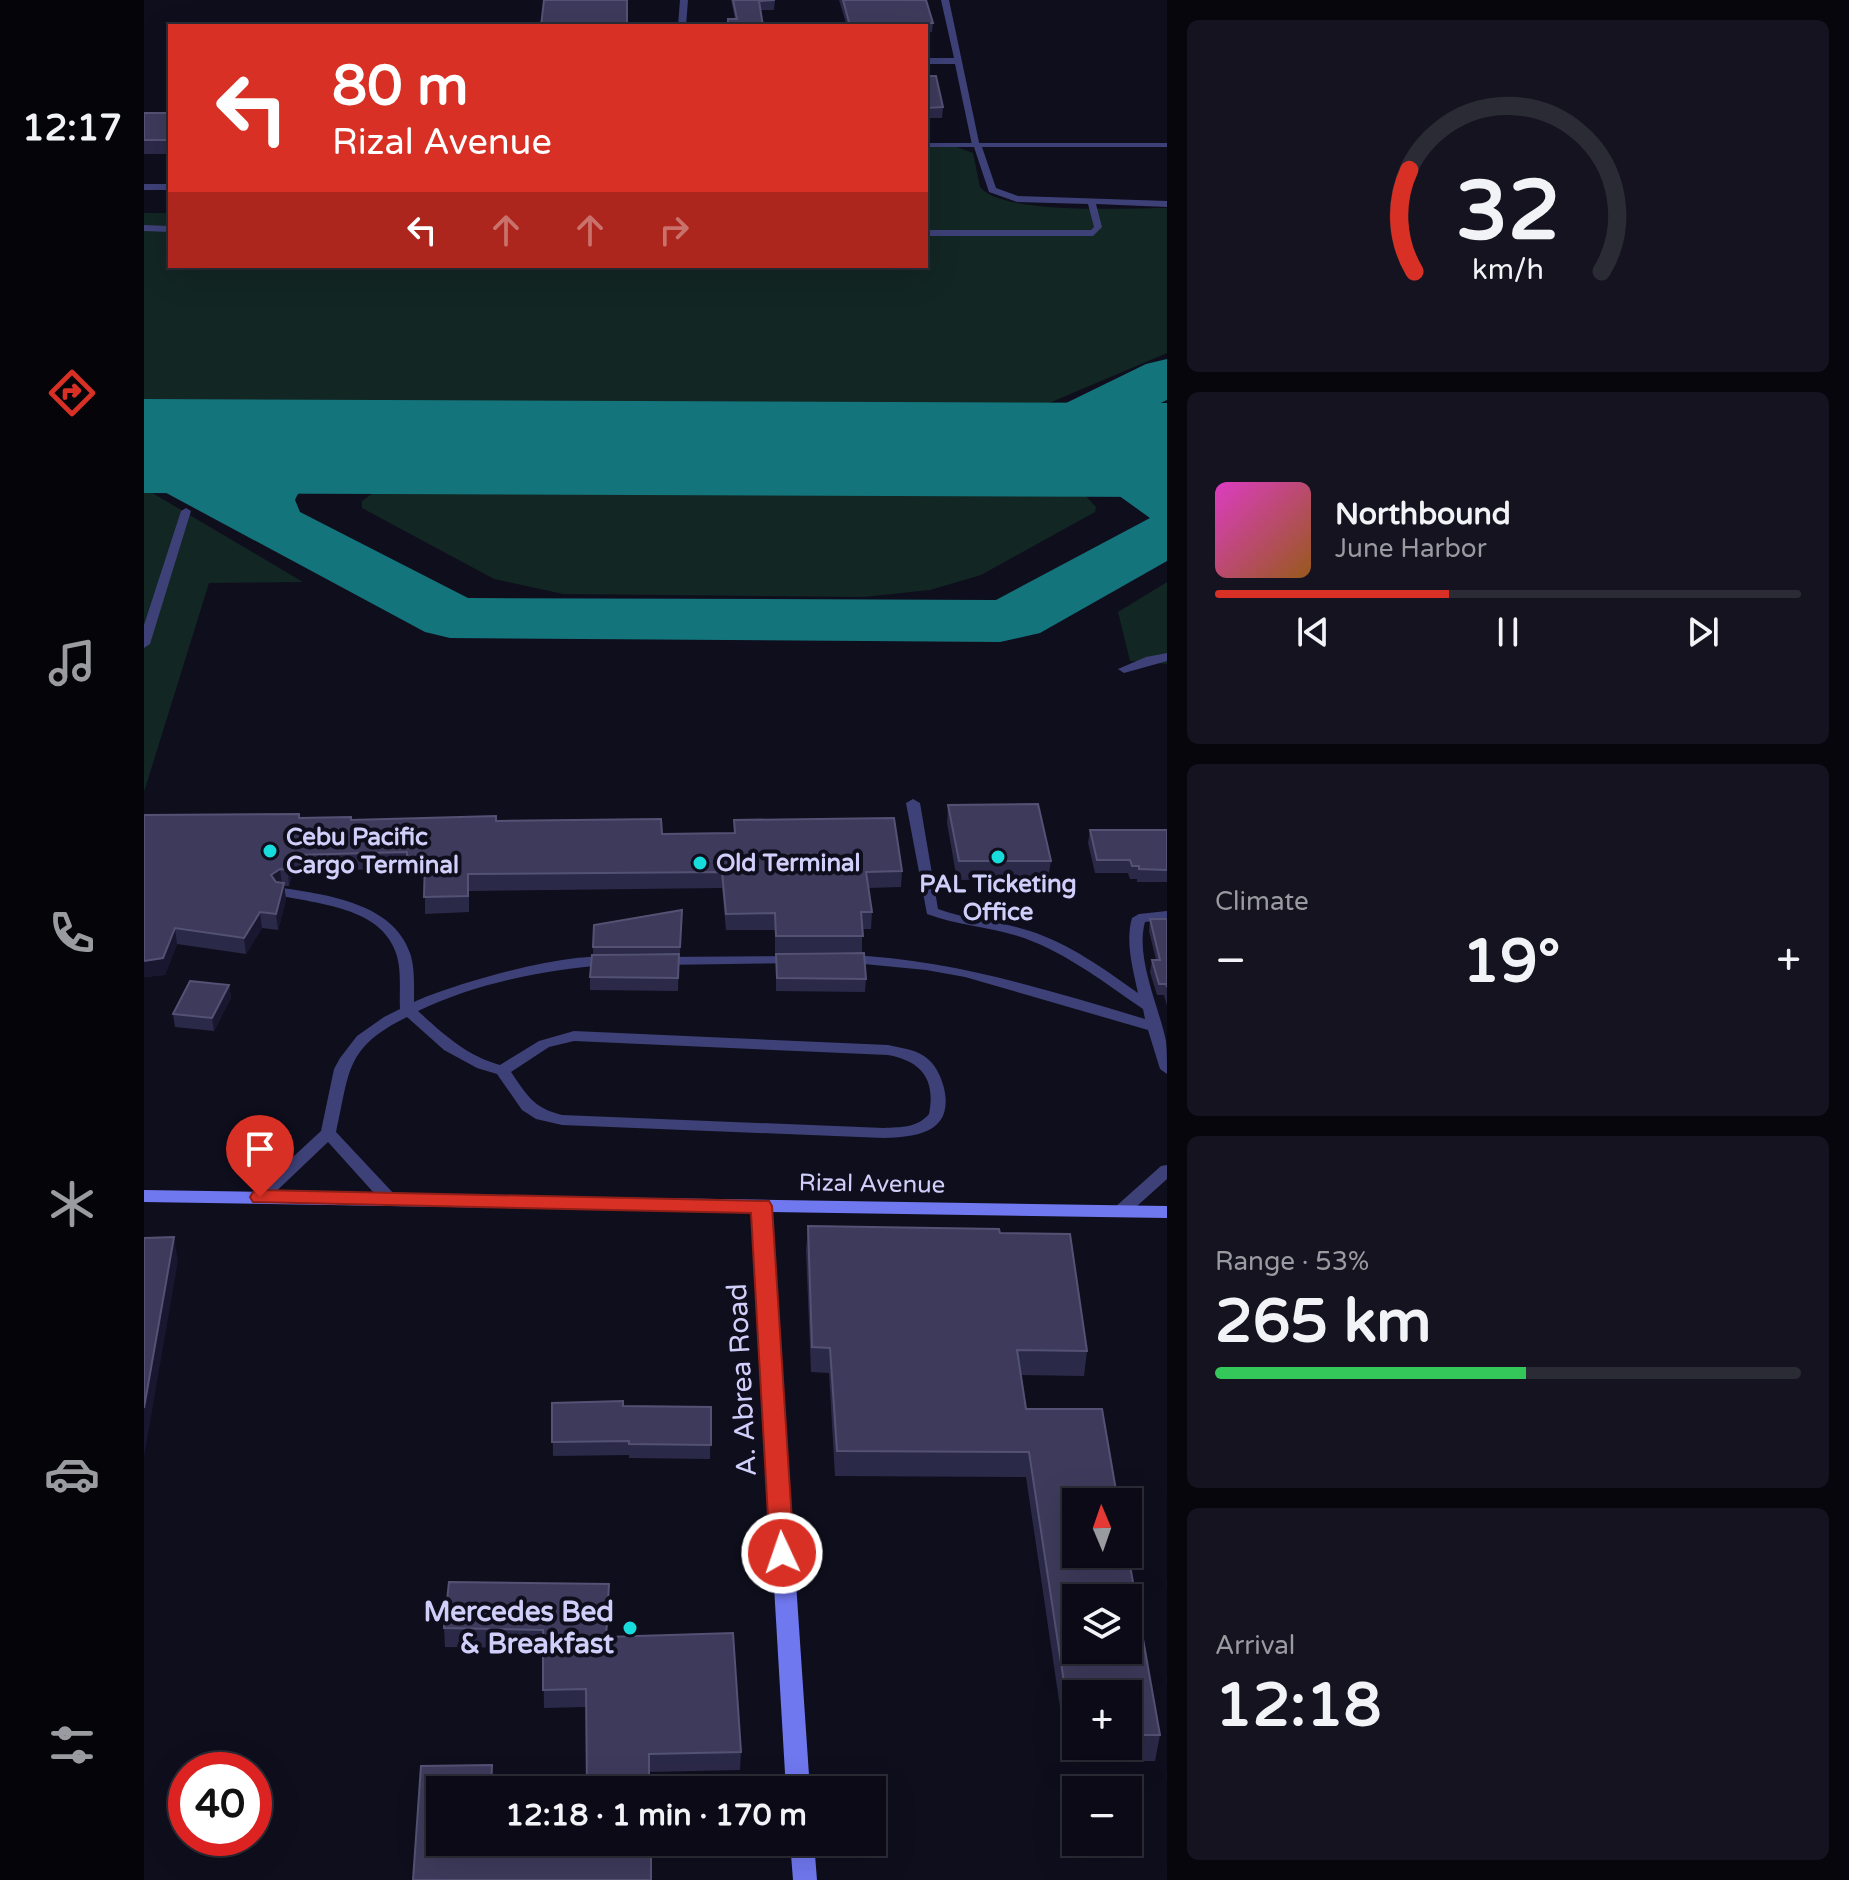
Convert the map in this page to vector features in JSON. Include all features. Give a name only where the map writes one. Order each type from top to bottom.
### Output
[{"type":"street","points":[[682,24],[684,0]]},
{"type":"street","points":[[945,0],[977,145]]},
{"type":"street","points":[[928,61],[957,61]]},
{"type":"street","name":"Rizal Avenue","points":[[144,1196],[1167,1212]]},
{"type":"street","name":"A. Abrea Road","points":[[761,1206],[797,1776]]},
{"type":"street","points":[[803,1856],[805,1880]]},
{"type":"lane","points":[[928,145],[1167,145]]},
{"type":"lane","points":[[977,145],[992,190],[1017,199],[1092,204],[1167,204]]},
{"type":"lane","points":[[144,187],[168,187]]},
{"type":"lane","points":[[928,233],[1093,233],[1098,227],[1092,204]]},
{"type":"lane","points":[[144,228],[168,229]]},
{"type":"lane","points":[[144,644],[186,511]]},
{"type":"lane","points":[[1124,669],[1167,657]]},
{"type":"lane","points":[[913,803],[932,911],[946,917],[1029,935],[1083,962],[1148,1006]]},
{"type":"lane","points":[[283,892],[334,900],[367,915],[387,930],[401,947],[407,1009],[449,1047],[482,1065],[502,1071],[527,1106],[541,1115],[572,1121],[884,1133],[921,1129],[933,1121],[939,1112],[929,1069],[917,1057],[888,1050],[574,1036],[544,1044],[502,1071]]},
{"type":"lane","points":[[1167,915],[1147,915],[1134,924],[1148,1006],[1167,1069]]},
{"type":"lane","points":[[648,961],[808,959]]},
{"type":"lane","points":[[840,959],[902,962],[953,971],[1155,1027]]},
{"type":"lane","points":[[260,1197],[328,1133],[345,1061],[359,1043],[407,1009],[492,980],[534,970],[585,961],[616,961]]},
{"type":"lane","points":[[328,1133],[389,1199]]},
{"type":"lane","points":[[1120,1212],[1167,1170]]},
{"type":"green space","points":[[928,146],[954,146],[973,153],[980,187],[993,196],[1013,202],[1068,208],[1167,208],[1167,353],[1028,412],[144,410],[144,213],[168,213],[168,268],[928,268]]},
{"type":"green space","points":[[414,485],[1053,488],[1084,494],[1096,507],[1095,512],[981,575],[930,590],[863,597],[563,594],[494,579],[362,508],[362,501],[377,490]]},
{"type":"green space","points":[[144,488],[303,582],[209,583],[144,792]]},
{"type":"green space","points":[[1167,582],[1167,664],[1130,661],[1118,612]]},
{"type":"building","points":[[544,0],[627,0],[627,24],[541,24]]},
{"type":"building","points":[[733,0],[775,0],[759,1],[763,24],[728,24],[728,19],[737,19]]},
{"type":"building","points":[[843,0],[926,0],[933,23],[924,24],[849,24]]},
{"type":"building","points":[[928,66],[929,76],[936,76],[943,107],[928,108]]},
{"type":"building","points":[[144,113],[168,113],[168,140],[144,140]]},
{"type":"building","name":"PAL Ticketing Office","points":[[1038,804],[1051,861],[959,861],[948,805]]},
{"type":"building","points":[[299,814],[299,818],[351,817],[351,820],[496,816],[496,821],[661,819],[662,834],[735,833],[734,820],[894,818],[902,871],[866,872],[872,912],[861,912],[863,936],[776,936],[775,913],[726,914],[722,872],[468,874],[468,896],[424,897],[425,860],[407,860],[407,852],[292,855],[288,870],[280,869],[271,875],[276,882],[284,883],[276,914],[260,912],[244,938],[175,928],[163,958],[144,961],[144,815]]},
{"type":"building","points":[[1090,830],[1167,830],[1167,870],[1139,869],[1139,866],[1132,866],[1130,860],[1097,860]]},
{"type":"building","points":[[682,910],[680,947],[593,947],[594,925]]},
{"type":"building","points":[[1150,919],[1167,919],[1167,987],[1166,984],[1159,984],[1152,960],[1160,960]]},
{"type":"building","points":[[864,953],[866,979],[777,978],[776,954]]},
{"type":"building","points":[[679,954],[678,978],[590,977],[592,955]]},
{"type":"building","points":[[190,981],[229,985],[212,1018],[173,1014]]},
{"type":"building","points":[[808,1226],[999,1229],[1000,1233],[1070,1234],[1087,1351],[1017,1350],[1026,1409],[1102,1409],[1116,1488],[1062,1488],[1062,1568],[1130,1568],[1133,1584],[1062,1584],[1062,1664],[1142,1664],[1142,1633],[1160,1735],[1142,1735],[1142,1680],[1064,1680],[1029,1452],[837,1451],[830,1348],[812,1347]]},
{"type":"building","points":[[174,1237],[144,1408],[144,1238]]},
{"type":"building","points":[[623,1401],[623,1406],[711,1407],[711,1445],[629,1444],[629,1441],[552,1442],[552,1403]]},
{"type":"building","points":[[449,1582],[609,1584],[606,1637],[733,1633],[741,1752],[649,1754],[649,1776],[587,1776],[586,1689],[543,1690],[543,1630],[444,1628]]},
{"type":"building","points":[[492,1765],[492,1776],[426,1776],[426,1856],[651,1856],[651,1880],[413,1880],[421,1766]]},
{"type":"taxiway","points":[[1002,449],[1082,419],[1167,377]]},
{"type":"taxiway","points":[[271,522],[263,500],[272,479],[313,447]]},
{"type":"taxiway","points":[[1041,450],[1125,473],[1141,481],[1167,503]]},
{"type":"taxiway","points":[[144,456],[450,617],[468,619],[1000,621],[1015,618],[1167,534]]},
{"type":"runway","points":[[144,446],[1167,450]]},
{"type":"place","name":"Cebu Pacific Cargo Terminal","points":[[270,851]]},
{"type":"place","name":"PAL Ticketing Office","points":[[998,857]]},
{"type":"place","name":"Old Terminal","points":[[700,863]]},
{"type":"place","name":"Mercedes Bed & Breakfast","points":[[630,1628]]},
{"type":"route","points":[[260,1197],[761,1206],[782,1553]]}]
